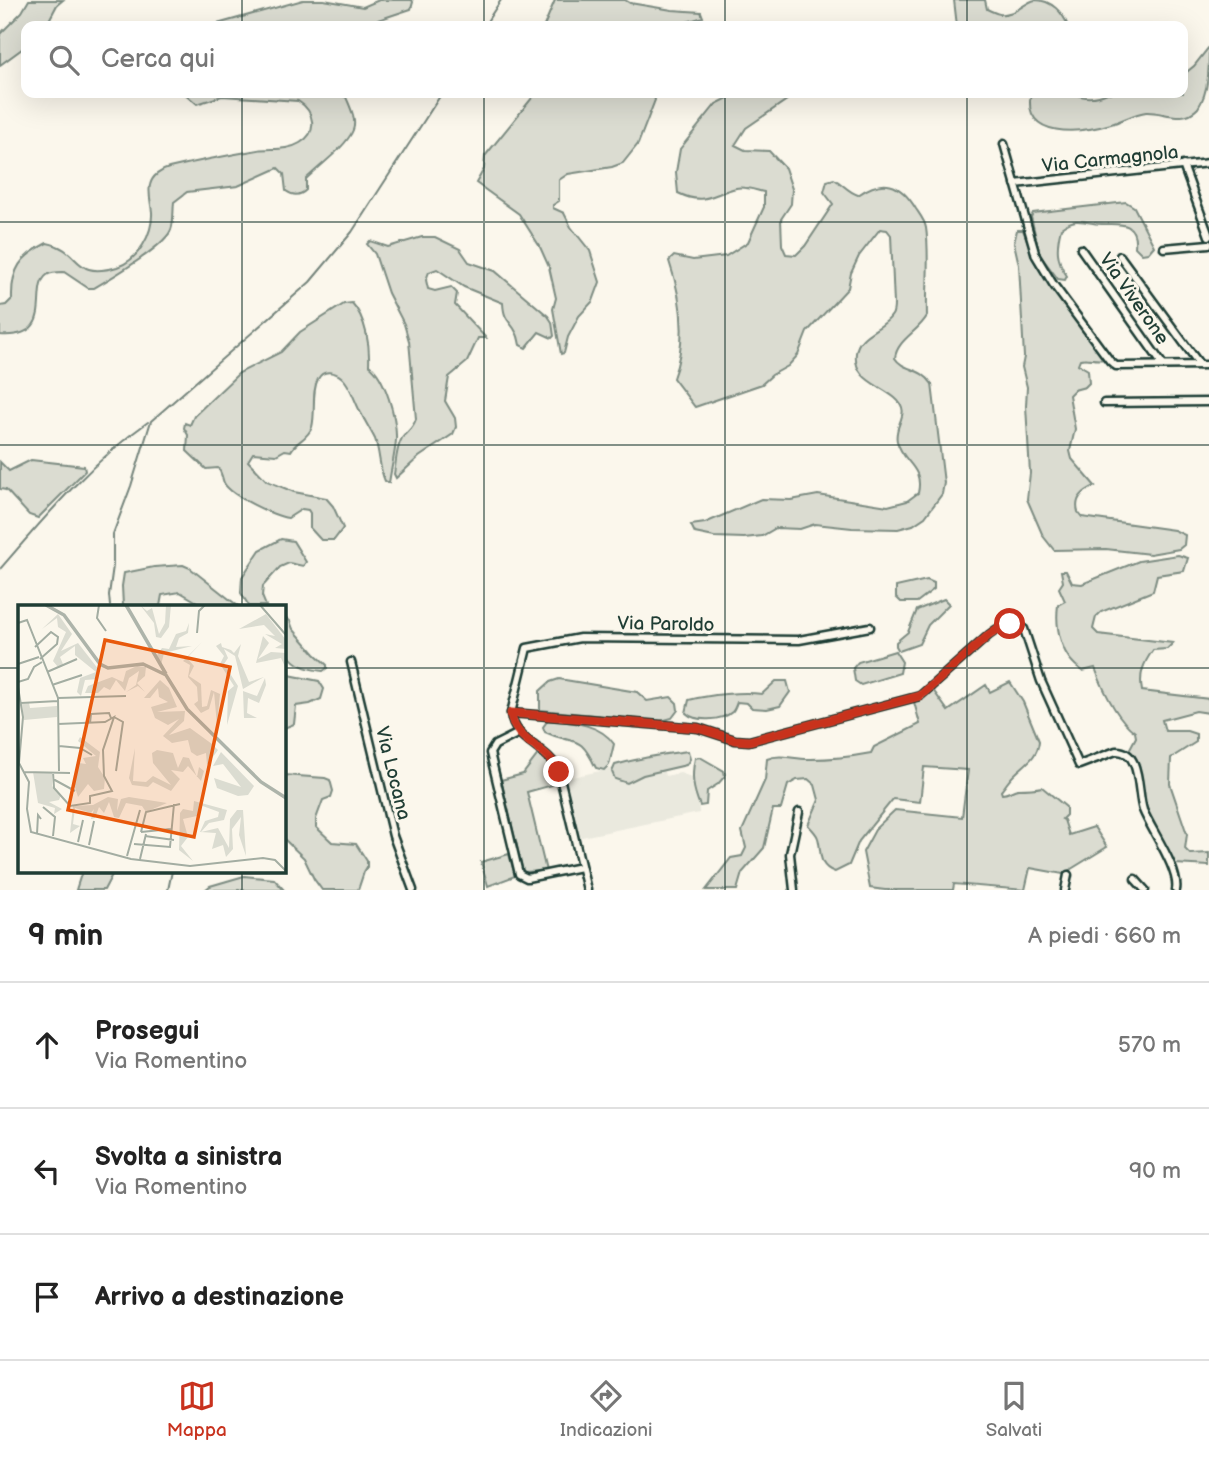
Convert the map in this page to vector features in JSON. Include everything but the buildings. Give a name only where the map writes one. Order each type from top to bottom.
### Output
[{"type":"street","points":[[1004,144],[1032,246],[1040,264],[1110,361],[1116,366],[1209,365]]},
{"type":"street","name":"Via Carmagnola","points":[[1015,184],[1209,163]]},
{"type":"street","points":[[1183,166],[1209,236]]},
{"type":"street","points":[[1164,248],[1209,244]]},
{"type":"street","name":"Via Viverone","points":[[1081,249],[1163,365]]},
{"type":"street","points":[[1119,256],[1200,365]]},
{"type":"street","points":[[1104,403],[1209,402]]},
{"type":"street","points":[[587,890],[556,765],[519,733],[511,713],[698,728],[735,740],[749,741],[920,696],[1000,627],[1017,623],[1024,629],[1041,681],[1079,765],[1113,752],[1123,751],[1130,757],[1135,767],[1142,807],[1175,874],[1176,890]]},
{"type":"street","name":"Via Paroldo","points":[[511,713],[527,648],[580,638],[799,640],[870,627]]},
{"type":"street","name":"Via Locana","points":[[351,662],[393,836],[413,890]]},
{"type":"street","points":[[519,733],[496,744],[490,753],[519,874],[527,878],[581,867]]},
{"type":"street","points":[[794,890],[790,848],[799,812]]},
{"type":"street","points":[[1065,890],[1068,875]]},
{"type":"street","points":[[1135,879],[1145,890]]},
{"type":"shaded area","points":[[29,0],[63,0],[57,5],[49,21],[21,21],[21,50],[0,65],[0,34],[22,12]]},
{"type":"shaded area","points":[[303,0],[324,0],[363,7],[379,0],[413,2],[411,9],[375,21],[228,21]]},
{"type":"shaded area","points":[[555,0],[625,0],[672,10],[701,12],[703,17],[690,21],[546,21]]},
{"type":"shaded area","points":[[954,0],[985,0],[987,9],[1003,14],[1035,0],[1047,2],[1056,8],[1066,21],[956,21]]},
{"type":"shaded area","points":[[1209,47],[1204,94],[1198,108],[1186,115],[1146,112],[1099,127],[1070,131],[1044,126],[1035,119],[1030,108],[1031,98],[1188,98],[1188,71]]},
{"type":"shaded area","points":[[190,98],[216,98],[197,104]]},
{"type":"shaded area","points":[[252,98],[346,98],[354,122],[353,130],[345,143],[306,179],[306,190],[299,194],[286,191],[284,174],[278,168],[238,186],[187,192],[174,202],[171,230],[148,253],[94,288],[88,288],[64,272],[47,275],[42,282],[35,321],[29,329],[18,334],[0,335],[0,306],[6,305],[12,299],[13,279],[19,265],[30,253],[47,243],[67,252],[78,263],[92,270],[117,267],[125,263],[138,252],[147,237],[152,220],[150,185],[160,172],[225,156],[279,149],[300,143],[310,133],[312,122],[308,110],[298,101]]},
{"type":"shaded area","points":[[532,98],[654,98],[638,144],[623,163],[568,174],[559,180],[559,201],[553,208],[564,213],[571,227],[590,251],[600,282],[593,301],[579,316],[568,337],[564,353],[561,354],[553,309],[556,298],[549,267],[540,247],[519,214],[476,183],[484,169],[485,156]]},
{"type":"shaded area","points":[[728,98],[790,98],[746,128],[735,145],[745,150],[769,151],[785,168],[792,189],[791,204],[781,219],[782,245],[786,254],[796,255],[805,246],[833,204],[824,192],[827,181],[834,179],[858,195],[875,186],[897,188],[910,200],[925,223],[928,249],[927,316],[900,346],[895,358],[923,375],[932,384],[944,483],[942,494],[925,517],[913,525],[898,529],[815,524],[800,529],[776,528],[762,536],[744,538],[695,533],[691,525],[705,523],[761,499],[791,500],[818,495],[888,506],[907,501],[918,493],[919,484],[916,471],[897,441],[902,414],[900,403],[868,380],[858,369],[856,362],[861,341],[888,320],[894,311],[891,235],[887,230],[880,229],[859,256],[848,288],[807,332],[798,355],[788,366],[762,384],[695,407],[673,378],[682,334],[680,304],[669,261],[674,256],[693,260],[726,256],[748,242],[764,207],[764,192],[746,188],[736,188],[701,199],[678,193],[676,172],[680,149],[716,104]]},
{"type":"shaded area","points":[[1126,202],[1134,207],[1154,246],[1148,253],[1142,254],[1135,247],[1135,237],[1128,226],[1072,222],[1061,228],[1058,253],[1067,276],[1065,280],[1058,279],[1040,255],[1031,217],[1033,213]]},
{"type":"shaded area","points":[[1017,230],[1023,230],[1037,266],[1104,359],[1080,359],[1078,364],[1088,370],[1089,383],[1069,395],[1075,429],[1070,451],[1072,459],[1095,486],[1081,496],[1077,503],[1078,512],[1082,517],[1174,530],[1185,535],[1184,545],[1179,549],[1150,554],[1106,549],[1054,550],[1043,536],[1027,499],[1030,473],[1027,387],[1022,367],[1024,357],[1019,265],[1014,243]]},
{"type":"shaded area","points":[[422,237],[435,237],[460,249],[469,262],[495,271],[548,316],[552,322],[554,336],[552,338],[539,332],[526,348],[520,345],[515,329],[506,318],[503,303],[464,287],[437,269],[429,272],[426,280],[428,289],[435,291],[451,287],[457,293],[455,305],[486,338],[478,338],[467,362],[449,377],[445,401],[455,418],[456,427],[453,434],[419,457],[396,478],[394,474],[398,446],[416,419],[409,341],[375,254],[367,244],[370,241],[388,247]]},
{"type":"shaded area","points":[[352,303],[361,316],[366,332],[369,365],[385,388],[394,421],[396,440],[389,483],[383,476],[375,439],[350,389],[342,378],[332,372],[321,375],[316,384],[313,421],[308,434],[291,451],[285,450],[276,455],[253,453],[248,461],[267,481],[294,492],[326,498],[333,506],[343,528],[334,540],[321,540],[310,528],[308,510],[302,509],[288,518],[253,505],[235,494],[224,483],[218,468],[206,469],[187,451],[188,435],[184,428],[185,423],[190,425],[194,416],[239,373],[281,352],[300,332],[344,304]]},
{"type":"shaded area","points":[[31,460],[84,466],[85,471],[38,518],[29,515],[6,490],[0,489],[0,462],[9,471]]},
{"type":"shaded area","points":[[281,539],[293,541],[306,562],[303,566],[289,563],[280,567],[263,586],[262,596],[266,605],[248,605],[241,593],[242,577],[260,550]]},
{"type":"shaded area","points":[[1178,555],[1188,558],[1184,571],[1157,575],[1153,591],[1101,612],[1096,617],[1093,629],[1098,634],[1173,643],[1167,649],[1153,650],[1144,665],[1142,691],[1209,699],[1209,713],[1196,711],[1162,720],[1165,731],[1187,731],[1196,734],[1196,742],[1171,758],[1170,784],[1187,834],[1185,849],[1190,854],[1209,853],[1209,866],[1175,864],[1148,815],[1128,752],[1136,737],[1135,732],[1117,712],[1095,668],[1083,671],[1069,658],[1061,642],[1058,623],[1058,605],[1065,601],[1059,588],[1063,582],[1061,571],[1066,571],[1072,583],[1082,584],[1139,561]]},
{"type":"shaded area","points":[[183,565],[190,568],[237,605],[202,605],[180,592],[162,595],[160,605],[123,605],[124,573]]},
{"type":"shaded area","points":[[927,580],[934,583],[934,589],[917,602],[901,602],[896,597],[896,587]]},
{"type":"shaded area","points":[[944,599],[949,604],[928,625],[919,644],[899,651],[896,642],[908,632],[917,610]]},
{"type":"shaded area","points":[[285,617],[327,668],[323,671],[300,665],[293,661],[286,647]]},
{"type":"shaded area","points":[[895,651],[902,662],[900,673],[861,685],[855,681],[853,668],[858,662]]},
{"type":"shaded area","points":[[285,674],[319,681],[324,689],[321,699],[296,706],[294,724],[285,728]]},
{"type":"shaded area","points":[[559,679],[637,692],[647,701],[671,697],[677,703],[678,710],[672,718],[661,721],[540,710],[540,691],[550,682]]},
{"type":"shaded area","points":[[776,681],[787,681],[790,692],[780,706],[752,708],[747,703],[737,702],[728,715],[709,719],[696,718],[686,713],[689,700],[726,694],[762,694]]},
{"type":"shaded area","points":[[1010,682],[1023,702],[1039,741],[1034,756],[1010,779],[1001,791],[1002,794],[1018,789],[1042,787],[1066,807],[1066,815],[1062,819],[1069,835],[1094,827],[1107,847],[1063,874],[1030,868],[1025,890],[954,884],[953,890],[870,888],[863,852],[876,828],[895,810],[962,817],[968,770],[924,767],[920,802],[893,799],[859,841],[849,865],[835,872],[825,866],[817,836],[808,825],[819,800],[815,785],[808,779],[797,780],[788,785],[781,809],[773,809],[764,848],[742,873],[737,890],[706,890],[731,858],[742,856],[746,848],[742,831],[765,780],[767,759],[826,759],[871,753],[874,747],[920,724],[914,702],[933,690],[948,711],[986,685],[990,692]]},
{"type":"shaded area","points":[[548,720],[584,725],[608,737],[614,744],[609,765],[604,770],[596,768],[580,744],[545,732],[543,727]]},
{"type":"shaded area","points":[[688,751],[690,759],[686,765],[643,775],[627,783],[615,779],[612,772],[615,765]]},
{"type":"shaded area","points":[[539,753],[553,767],[559,783],[527,792],[546,871],[523,872],[501,780],[523,774]]},
{"type":"shaded area","points":[[700,757],[724,771],[725,776],[707,791],[706,805],[700,806],[693,777],[695,758]]},
{"type":"shaded area","points":[[661,758],[665,776],[680,773],[697,779],[699,813],[577,838],[563,779]]},
{"type":"shaded area","points":[[285,775],[330,780],[333,791],[331,797],[323,800],[316,827],[332,842],[356,844],[367,861],[367,867],[358,890],[322,890],[304,858],[285,840]]},
{"type":"shaded area","points":[[509,854],[515,876],[488,886],[481,862]]},
{"type":"shaded area","points":[[82,872],[113,872],[104,890],[76,890]]},
{"type":"shaded area","points":[[244,876],[274,879],[284,890],[205,890]]},
{"type":"waterway","points":[[487,21],[501,0]]},
{"type":"waterway","points":[[110,605],[113,534],[151,421],[310,282],[352,232],[439,98]]},
{"type":"waterway","points":[[0,569],[88,472],[148,422]]},
{"type":"waterway","points":[[168,890],[172,872]]},
{"type":"route","points":[[559,772],[551,759],[519,733],[511,713],[665,724],[698,728],[735,740],[749,741],[914,699],[989,635],[1010,624]]}]
